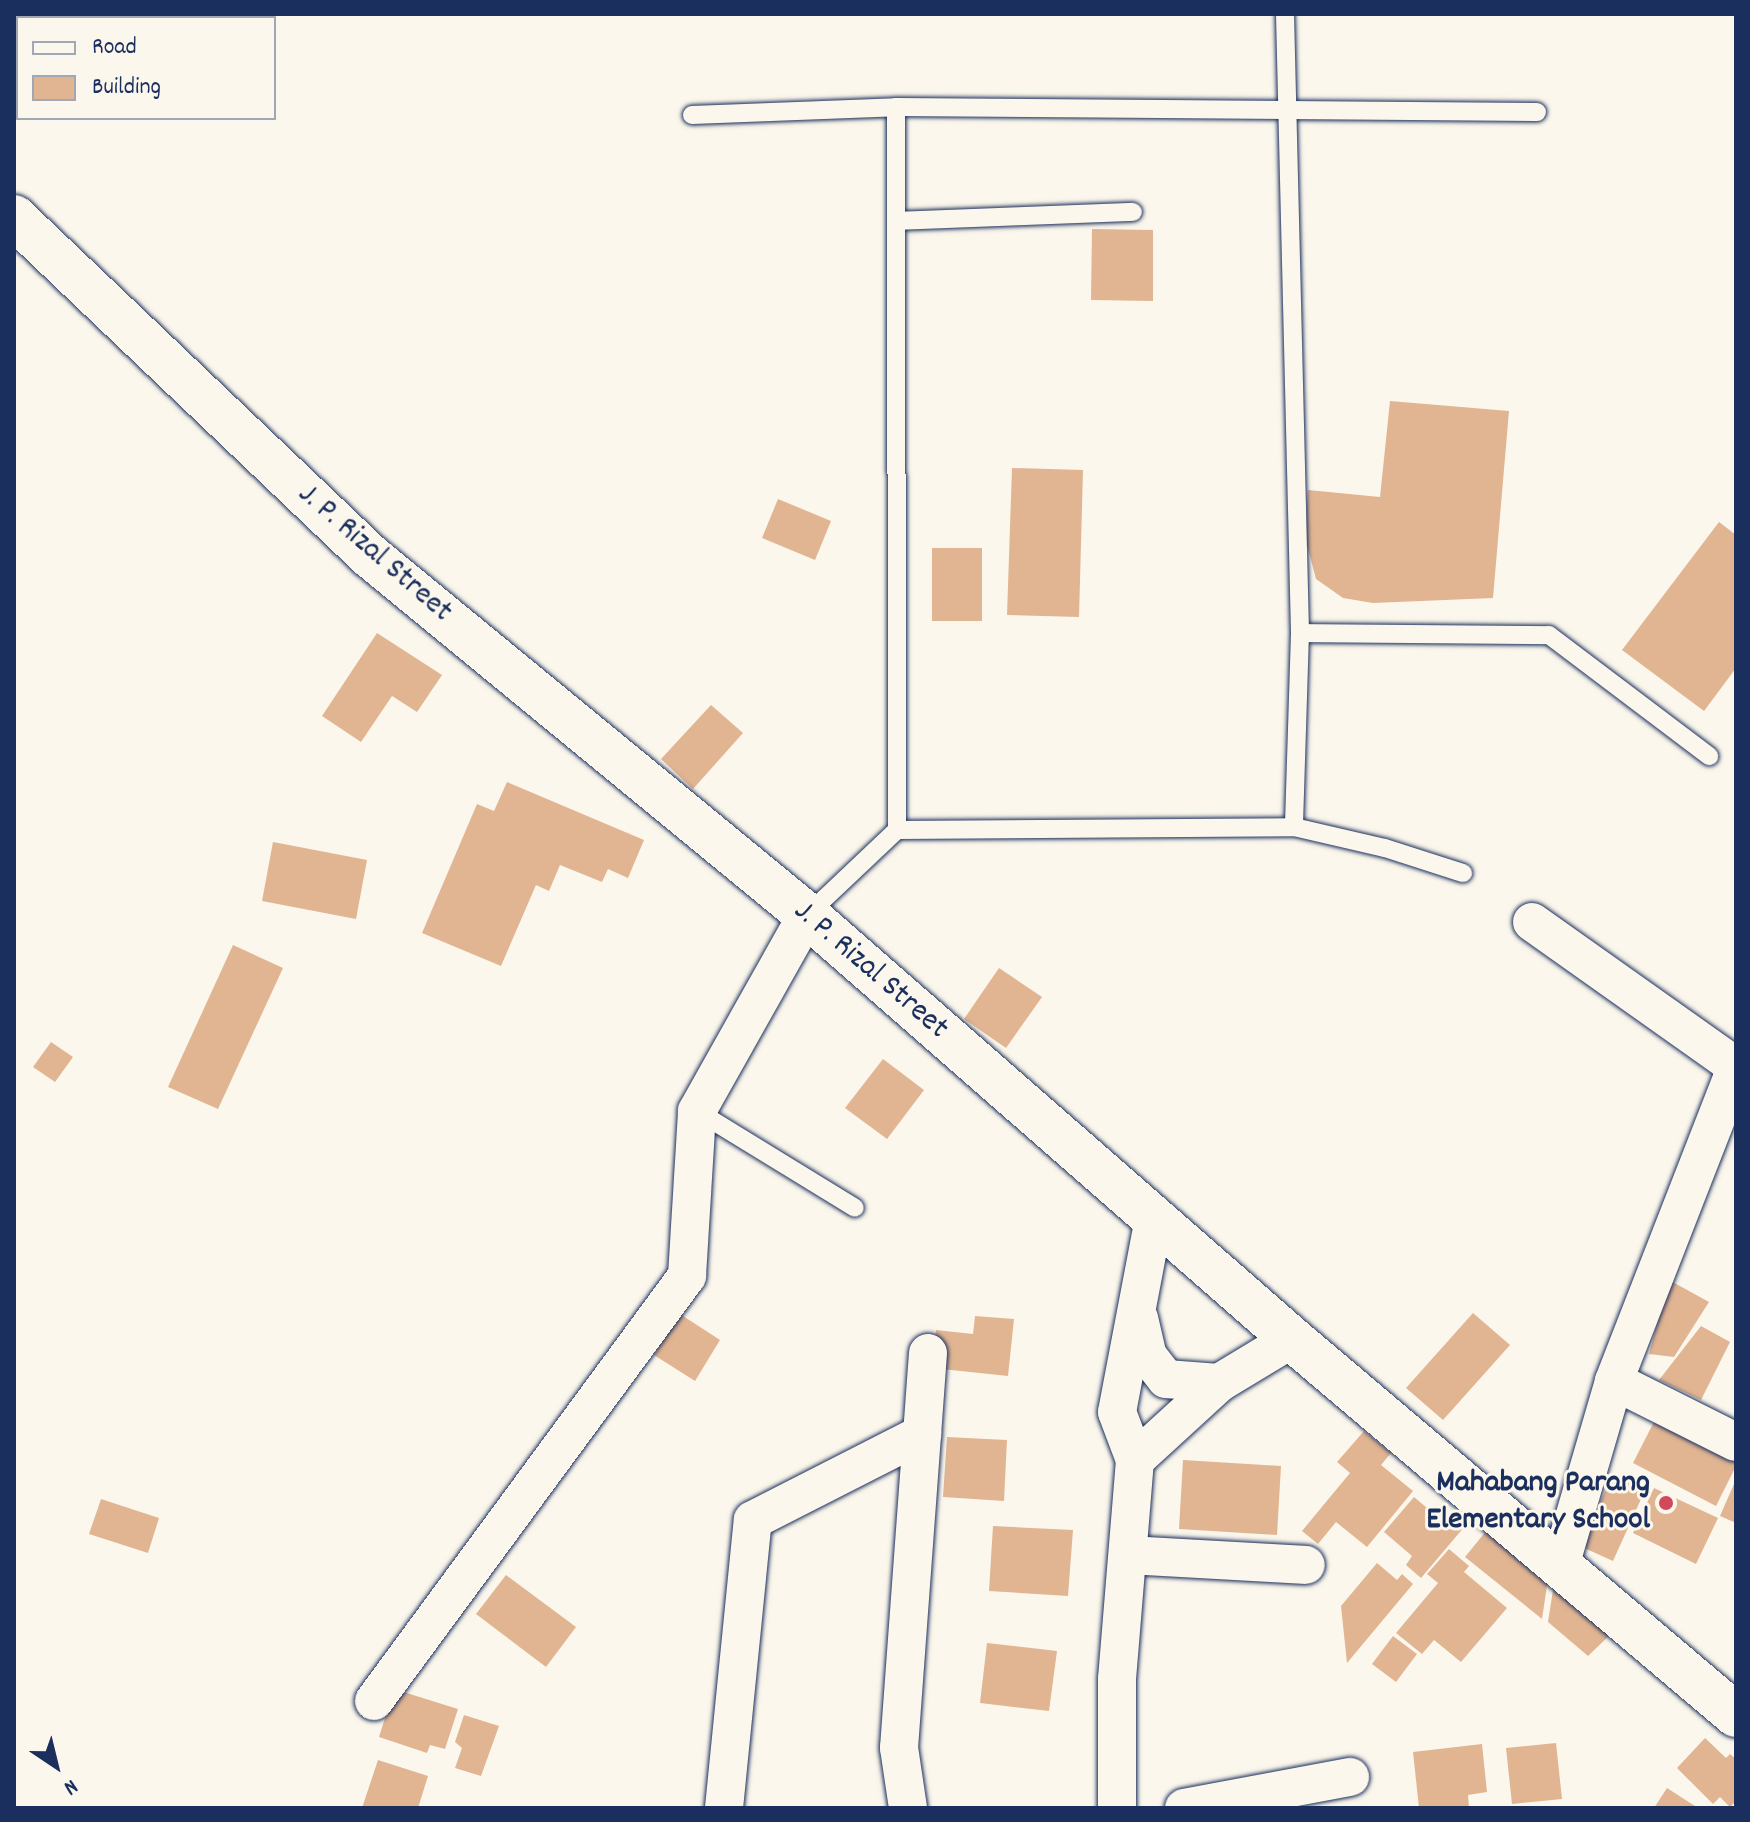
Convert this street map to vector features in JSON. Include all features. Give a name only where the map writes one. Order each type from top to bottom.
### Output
[{"type":"main road","name":"J. P. Rizal Street","points":[[14,217],[370,556],[807,915],[1292,1339],[1736,1715]]},
{"type":"street","points":[[374,1701],[687,1276],[697,1111],[807,915]]},
{"type":"street","points":[[1532,922],[1728,1061],[1734,1073],[1614,1381],[1560,1566]]},
{"type":"street","points":[[1117,1808],[1117,1679],[1135,1460],[1117,1412],[1139,1315],[1154,1218]]},
{"type":"street","points":[[1139,1315],[1148,1356],[1166,1379],[1219,1383]]},
{"type":"street","points":[[1135,1460],[1219,1383],[1292,1339]]},
{"type":"street","points":[[908,1808],[899,1748],[928,1353]]},
{"type":"street","points":[[1614,1381],[1736,1442]]},
{"type":"street","points":[[724,1808],[753,1520],[922,1434]]},
{"type":"street","points":[[1129,1555],[1306,1565]]},
{"type":"street","points":[[1184,1808],[1350,1777]]},
{"type":"lane","points":[[1285,14],[1300,633],[1294,827]]},
{"type":"lane","points":[[896,107],[897,830]]},
{"type":"lane","points":[[692,115],[896,107],[1288,113],[1537,112]]},
{"type":"lane","points":[[897,221],[1133,212]]},
{"type":"lane","points":[[1300,633],[1549,635],[1709,756]]},
{"type":"lane","points":[[807,915],[897,830],[1294,827],[1385,848],[1463,873]]},
{"type":"lane","points":[[697,1111],[855,1208]]},
{"type":"building","points":[[1092,229],[1153,230],[1153,301],[1091,300]]},
{"type":"building","points":[[1390,401],[1509,411],[1493,598],[1373,603],[1343,598],[1316,579],[1305,537],[1308,490],[1380,497]]},
{"type":"building","points":[[1012,468],[1083,470],[1079,617],[1007,615]]},
{"type":"building","points":[[778,499],[831,521],[815,560],[762,538]]},
{"type":"building","points":[[1719,522],[1736,535],[1736,668],[1704,711],[1622,650]]},
{"type":"building","points":[[932,548],[982,548],[982,621],[932,621]]},
{"type":"building","points":[[377,633],[442,675],[417,712],[392,696],[361,742],[322,716]]},
{"type":"building","points":[[711,705],[743,733],[693,789],[661,759]]},
{"type":"building","points":[[507,782],[644,840],[628,878],[608,869],[602,882],[560,865],[549,891],[536,885],[501,966],[422,933],[477,804],[494,811]]},
{"type":"building","points":[[273,842],[367,860],[356,919],[262,901]]},
{"type":"building","points":[[233,945],[283,968],[218,1109],[168,1087]]},
{"type":"building","points":[[999,968],[1042,997],[1006,1048],[964,1019]]},
{"type":"building","points":[[51,1042],[73,1057],[55,1082],[33,1067]]},
{"type":"building","points":[[883,1059],[924,1090],[887,1139],[845,1108]]},
{"type":"building","points":[[1669,1280],[1709,1302],[1674,1357],[1649,1354]]},
{"type":"building","points":[[1473,1313],[1510,1345],[1443,1420],[1406,1388]]},
{"type":"building","points":[[680,1314],[720,1340],[695,1381],[654,1355]]},
{"type":"building","points":[[975,1316],[1014,1319],[1008,1376],[932,1368],[936,1330],[973,1334]]},
{"type":"building","points":[[1701,1326],[1730,1342],[1701,1400],[1659,1380]]},
{"type":"building","points":[[1658,1414],[1736,1454],[1736,1466],[1716,1506],[1633,1463]]},
{"type":"building","points":[[1364,1431],[1391,1453],[1381,1465],[1413,1491],[1367,1547],[1336,1522],[1318,1544],[1302,1531],[1350,1473],[1337,1462]]},
{"type":"building","points":[[947,1437],[1007,1440],[1004,1501],[943,1497]]},
{"type":"building","points":[[1183,1460],[1281,1466],[1277,1535],[1179,1529]]},
{"type":"building","points":[[1613,1474],[1646,1488],[1613,1561],[1580,1546]]},
{"type":"building","points":[[1736,1485],[1736,1523],[1720,1516]]},
{"type":"building","points":[[1654,1488],[1718,1518],[1696,1564],[1633,1533]]},
{"type":"building","points":[[1414,1497],[1446,1524],[1453,1516],[1465,1526],[1421,1578],[1406,1565],[1412,1556],[1384,1532]]},
{"type":"building","points":[[101,1499],[159,1518],[148,1553],[89,1534]]},
{"type":"building","points":[[1491,1525],[1549,1572],[1542,1619],[1465,1557]]},
{"type":"building","points":[[993,1526],[1073,1530],[1068,1596],[989,1591]]},
{"type":"building","points":[[1449,1549],[1469,1566],[1464,1572],[1507,1608],[1461,1662],[1434,1640],[1422,1654],[1396,1633],[1438,1583],[1427,1574]]},
{"type":"building","points":[[1377,1563],[1397,1580],[1402,1574],[1413,1584],[1347,1663],[1341,1606]]},
{"type":"building","points":[[506,1575],[576,1627],[546,1667],[476,1614]]},
{"type":"building","points":[[1555,1577],[1614,1631],[1588,1656],[1548,1622]]},
{"type":"building","points":[[1393,1636],[1417,1654],[1396,1682],[1372,1664]]},
{"type":"building","points":[[987,1643],[1057,1651],[1049,1711],[980,1703]]},
{"type":"building","points":[[394,1689],[458,1709],[445,1749],[430,1745],[427,1753],[379,1737]]},
{"type":"building","points":[[464,1715],[499,1726],[481,1776],[455,1768],[462,1748],[455,1742]]},
{"type":"building","points":[[1705,1738],[1726,1758],[1730,1754],[1736,1759],[1736,1801],[1730,1807],[1720,1797],[1713,1804],[1677,1768]]},
{"type":"building","points":[[1556,1743],[1562,1799],[1512,1804],[1506,1748]]},
{"type":"building","points":[[1482,1744],[1487,1792],[1468,1795],[1469,1808],[1419,1808],[1413,1752]]},
{"type":"building","points":[[378,1760],[428,1776],[418,1808],[362,1808]]},
{"type":"building","points":[[1667,1788],[1698,1808],[1654,1808]]},
{"type":"place","name":"Mahabang Parang Elementary School","points":[[1666,1503]]}]
